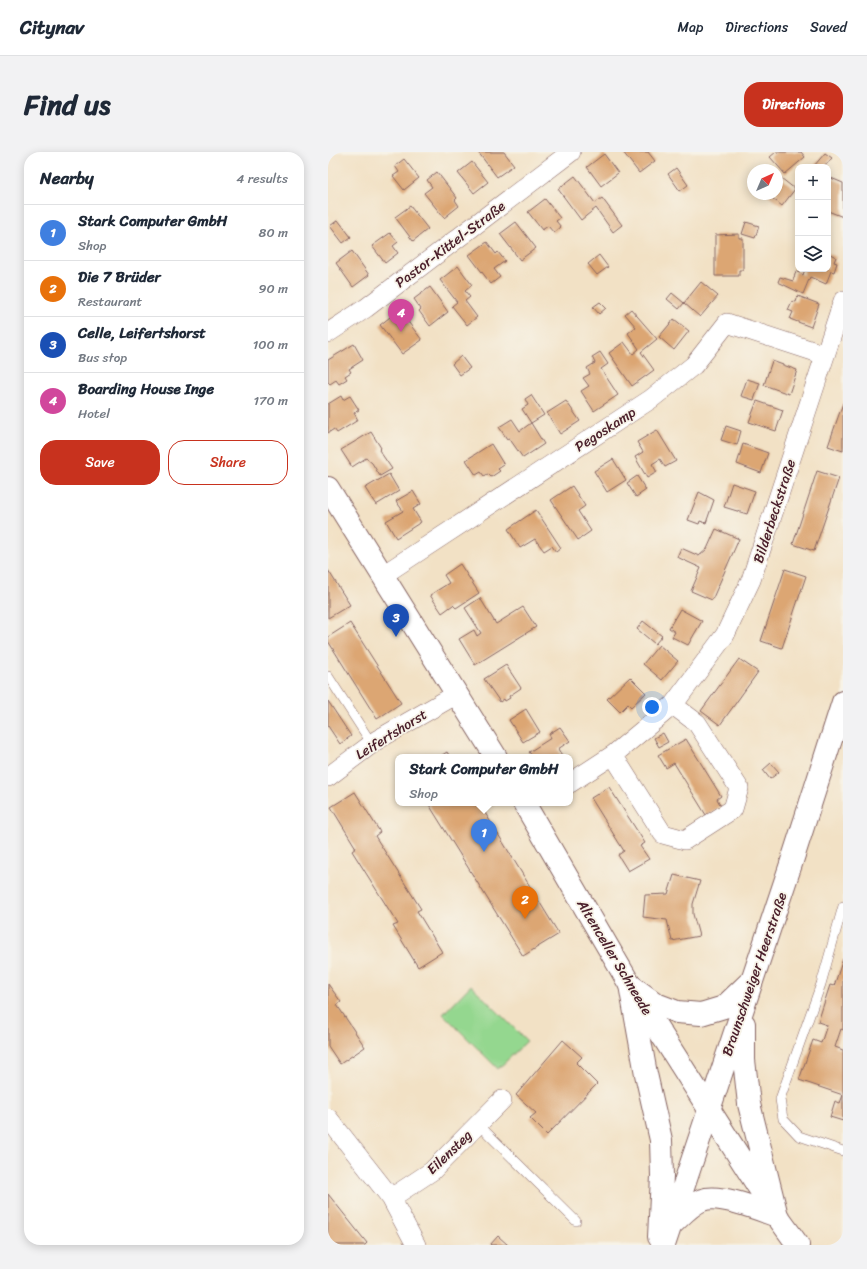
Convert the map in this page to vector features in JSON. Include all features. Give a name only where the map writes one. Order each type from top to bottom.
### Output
[{"type":"main road","points":[[328,488],[494,754]]},
{"type":"main road","name":"Braunschweiger Heerstraße","points":[[667,1236],[791,864],[843,702]]},
{"type":"main road","name":"Altenceller Schneede","points":[[531,806],[630,985],[777,1216],[798,1245]]},
{"type":"main road","points":[[630,985],[656,1004],[677,1012],[701,1014],[724,1007],[751,981]]},
{"type":"main road","points":[[751,981],[744,1026],[744,1060],[749,1104],[764,1157],[777,1216]]},
{"type":"main road","points":[[630,985],[646,1074],[661,1140],[662,1176],[658,1245]]},
{"type":"main road","points":[[667,1236],[689,1208],[704,1199],[740,1202],[777,1216]]},
{"type":"street","name":"Pastor-Kittel-Straße","points":[[328,332],[366,308],[571,152]]},
{"type":"street","name":"Bilderbeckstraße","points":[[573,780],[613,755],[673,705],[725,635],[751,580],[843,301]]},
{"type":"street","name":"Pegoskamp","points":[[383,575],[651,399],[694,365],[727,323],[825,355]]},
{"type":"street","name":"Leifertshorst","points":[[328,777],[372,744],[457,694]]},
{"type":"street","points":[[613,755],[663,834],[685,840],[733,809],[739,788],[697,724],[673,705]]},
{"type":"street","name":"Eilensteg","points":[[391,1198],[432,1171],[502,1100]]},
{"type":"street","points":[[328,1118],[391,1198],[416,1245]]},
{"type":"lane","points":[[328,676],[372,744]]},
{"type":"lane","points":[[843,906],[821,984],[780,1099],[783,1119],[799,1136],[843,1151]]},
{"type":"lane","points":[[478,1124],[576,1222]]},
{"type":"green space","points":[[471,985],[527,1041],[498,1069],[443,1014]]},
{"type":"building","points":[[478,152],[504,152],[514,165],[497,177]]},
{"type":"building","points":[[623,152],[648,152],[655,161],[639,173]]},
{"type":"building","points":[[776,152],[801,152],[805,157],[785,174],[783,172],[783,164],[776,164],[770,157]]},
{"type":"building","points":[[825,153],[832,158],[827,164],[816,164]]},
{"type":"building","points":[[604,154],[618,173],[601,186],[587,167]]},
{"type":"building","points":[[404,159],[419,178],[404,190],[393,176],[399,172],[395,166]]},
{"type":"building","points":[[472,162],[488,182],[474,193],[458,173]]},
{"type":"building","points":[[676,168],[688,185],[680,191],[668,174]]},
{"type":"building","points":[[437,172],[457,198],[455,200],[459,206],[444,218],[424,193],[432,187],[427,180]]},
{"type":"building","points":[[575,176],[595,203],[602,198],[622,225],[613,232],[596,208],[581,220],[558,189]]},
{"type":"building","points":[[831,178],[843,183],[843,217],[831,212]]},
{"type":"building","points":[[783,180],[795,189],[782,206],[774,200],[783,200]]},
{"type":"building","points":[[545,199],[560,218],[556,221],[561,227],[554,233],[548,226],[542,230],[528,212]]},
{"type":"building","points":[[410,206],[428,229],[413,241],[395,217]]},
{"type":"building","points":[[338,220],[351,237],[343,243],[330,226]]},
{"type":"building","points":[[516,222],[536,248],[520,260],[500,234]]},
{"type":"building","points":[[746,222],[759,226],[755,238],[742,234]]},
{"type":"building","points":[[390,233],[398,242],[393,246],[398,253],[385,263],[372,246]]},
{"type":"building","points":[[739,234],[739,238],[743,238],[743,270],[739,270],[739,276],[715,276],[715,235]]},
{"type":"building","points":[[487,242],[496,254],[498,252],[505,261],[494,269],[500,277],[491,284],[469,255]]},
{"type":"building","points":[[352,251],[369,275],[353,287],[336,263]]},
{"type":"building","points":[[831,254],[836,257],[834,262],[837,263],[834,272],[831,271]]},
{"type":"building","points":[[599,255],[608,267],[597,275],[588,264]]},
{"type":"building","points":[[458,266],[472,285],[465,291],[470,297],[465,301],[477,317],[467,325],[452,306],[457,302],[440,280]]},
{"type":"building","points":[[796,272],[803,275],[804,272],[831,272],[826,284],[810,277],[803,294],[778,282],[780,277],[793,281]]},
{"type":"building","points":[[701,282],[718,296],[700,317],[684,303]]},
{"type":"building","points":[[430,287],[448,312],[430,326],[419,311],[421,309],[414,299]]},
{"type":"building","points":[[672,293],[684,303],[679,309],[667,299]]},
{"type":"building","points":[[798,296],[819,304],[811,327],[790,319],[793,312],[788,310],[792,301],[796,302]]},
{"type":"building","points":[[600,302],[606,308],[599,314],[593,307]]},
{"type":"building","points":[[631,309],[657,339],[641,352],[654,370],[632,386],[609,353],[624,342],[633,354],[639,349],[628,333],[636,327],[625,314]]},
{"type":"building","points":[[399,310],[422,340],[402,354],[380,325]]},
{"type":"building","points":[[674,319],[689,331],[674,350],[659,337]]},
{"type":"building","points":[[354,344],[363,360],[349,369],[351,372],[345,376],[347,379],[339,384],[336,380],[330,384],[328,382],[328,360]]},
{"type":"building","points":[[600,352],[608,364],[601,369],[618,395],[594,411],[581,391],[589,386],[583,378],[590,374],[587,368],[595,363],[592,357]]},
{"type":"building","points":[[461,356],[470,368],[460,375],[452,364]]},
{"type":"building","points":[[772,361],[797,370],[789,394],[764,385]]},
{"type":"building","points":[[747,379],[760,383],[754,400],[741,396]]},
{"type":"building","points":[[531,395],[544,415],[531,423],[522,409],[528,405],[525,399]]},
{"type":"building","points":[[341,396],[343,400],[350,396],[359,410],[354,413],[358,420],[337,433],[334,429],[328,433],[328,404]]},
{"type":"building","points":[[566,401],[580,421],[560,434],[547,413]]},
{"type":"building","points":[[757,401],[783,410],[776,431],[749,422]]},
{"type":"building","points":[[843,403],[843,451],[828,446]]},
{"type":"building","points":[[512,419],[520,431],[531,423],[544,444],[523,458],[499,427]]},
{"type":"building","points":[[726,426],[741,431],[737,445],[721,440]]},
{"type":"building","points":[[657,430],[676,461],[665,467],[660,459],[652,464],[657,472],[647,478],[635,457],[643,452],[637,442]]},
{"type":"building","points":[[371,432],[381,448],[379,450],[392,469],[380,476],[372,463],[366,458],[352,467],[341,450]]},
{"type":"building","points":[[491,444],[504,465],[498,469],[500,471],[491,477],[488,474],[484,476],[481,472],[476,475],[466,460]]},
{"type":"building","points":[[743,444],[768,453],[761,473],[737,464]]},
{"type":"building","points":[[613,459],[626,480],[607,492],[594,471]]},
{"type":"building","points":[[817,471],[839,478],[814,551],[793,544]]},
{"type":"building","points":[[389,474],[399,491],[376,505],[365,488]]},
{"type":"building","points":[[637,476],[646,490],[636,497],[627,483]]},
{"type":"building","points":[[732,483],[755,491],[747,514],[724,507]]},
{"type":"building","points":[[572,486],[585,506],[578,511],[591,531],[578,540],[551,500]]},
{"type":"building","points":[[413,491],[421,504],[413,509],[421,522],[396,538],[386,521],[403,511],[396,501]]},
{"type":"building","points":[[699,492],[714,500],[706,523],[700,521],[699,524],[688,520]]},
{"type":"building","points":[[536,510],[561,548],[556,552],[552,546],[544,551],[535,539],[520,548],[508,529]]},
{"type":"building","points":[[716,529],[739,539],[712,600],[691,591],[701,568],[677,557],[681,548],[699,556],[707,549]]},
{"type":"building","points":[[460,564],[479,593],[456,608],[453,605],[442,613],[430,595],[449,583],[444,575]]},
{"type":"building","points":[[785,569],[806,576],[782,648],[761,641]]},
{"type":"building","points":[[328,570],[350,605],[328,618]]},
{"type":"building","points":[[480,598],[496,624],[523,607],[536,627],[475,665],[459,639],[474,630],[477,636],[481,633],[465,608]]},
{"type":"building","points":[[680,609],[702,621],[688,645],[672,637],[675,632],[669,628]]},
{"type":"building","points":[[643,621],[662,636],[655,644],[637,629]]},
{"type":"building","points":[[350,623],[401,703],[377,719],[328,641],[328,637]]},
{"type":"building","points":[[659,645],[678,661],[662,680],[643,664]]},
{"type":"building","points":[[739,659],[758,672],[720,725],[701,711]]},
{"type":"building","points":[[506,665],[521,688],[509,696],[510,698],[505,701],[504,699],[500,702],[484,679]]},
{"type":"building","points":[[630,677],[646,693],[631,707],[628,704],[620,712],[607,699]]},
{"type":"building","points":[[328,701],[351,736],[340,744],[328,726]]},
{"type":"building","points":[[526,709],[540,732],[523,742],[509,720]]},
{"type":"building","points":[[560,727],[570,741],[558,749],[561,754],[531,754],[529,752],[551,738],[549,734]]},
{"type":"building","points":[[663,733],[668,742],[659,747],[654,738]]},
{"type":"building","points":[[686,739],[721,796],[717,799],[721,806],[706,815],[674,763],[666,768],[658,755]]},
{"type":"building","points":[[771,763],[779,772],[770,779],[763,770]]},
{"type":"building","points":[[609,787],[645,843],[640,846],[649,859],[628,871],[618,855],[624,851],[591,798]]},
{"type":"building","points":[[355,792],[380,832],[375,836],[421,909],[417,911],[442,952],[418,967],[393,926],[398,924],[352,851],[356,848],[331,807]]},
{"type":"building","points":[[430,806],[481,806],[559,934],[523,956]]},
{"type":"building","points":[[674,875],[700,881],[693,904],[693,914],[699,936],[672,941],[667,920],[643,917],[645,895],[668,894]]},
{"type":"building","points":[[843,959],[843,1030],[841,1029],[835,1047],[843,1050],[843,1095],[799,1080],[813,1040],[821,1043],[827,1025],[818,1022],[830,985],[834,986]]},
{"type":"building","points":[[328,984],[341,1002],[337,1005],[365,1047],[340,1064],[328,1046]]},
{"type":"building","points":[[563,1040],[582,1057],[576,1063],[597,1084],[547,1135],[530,1118],[536,1113],[516,1095]]},
{"type":"building","points":[[843,1095],[843,1121],[830,1117],[835,1101],[840,1103]]},
{"type":"building","points":[[328,1194],[367,1243],[365,1245],[332,1245],[328,1240]]},
{"type":"building","points":[[498,1236],[508,1245],[490,1245]]},
{"type":"place","name":"Boarding House Inge","points":[[401,332]]},
{"type":"place","name":"Celle, Leifertshorst","points":[[396,637]]},
{"type":"place","name":"Stark Computer GmbH","points":[[484,852]]},
{"type":"place","name":"Die 7 Brüder","points":[[525,919]]}]
